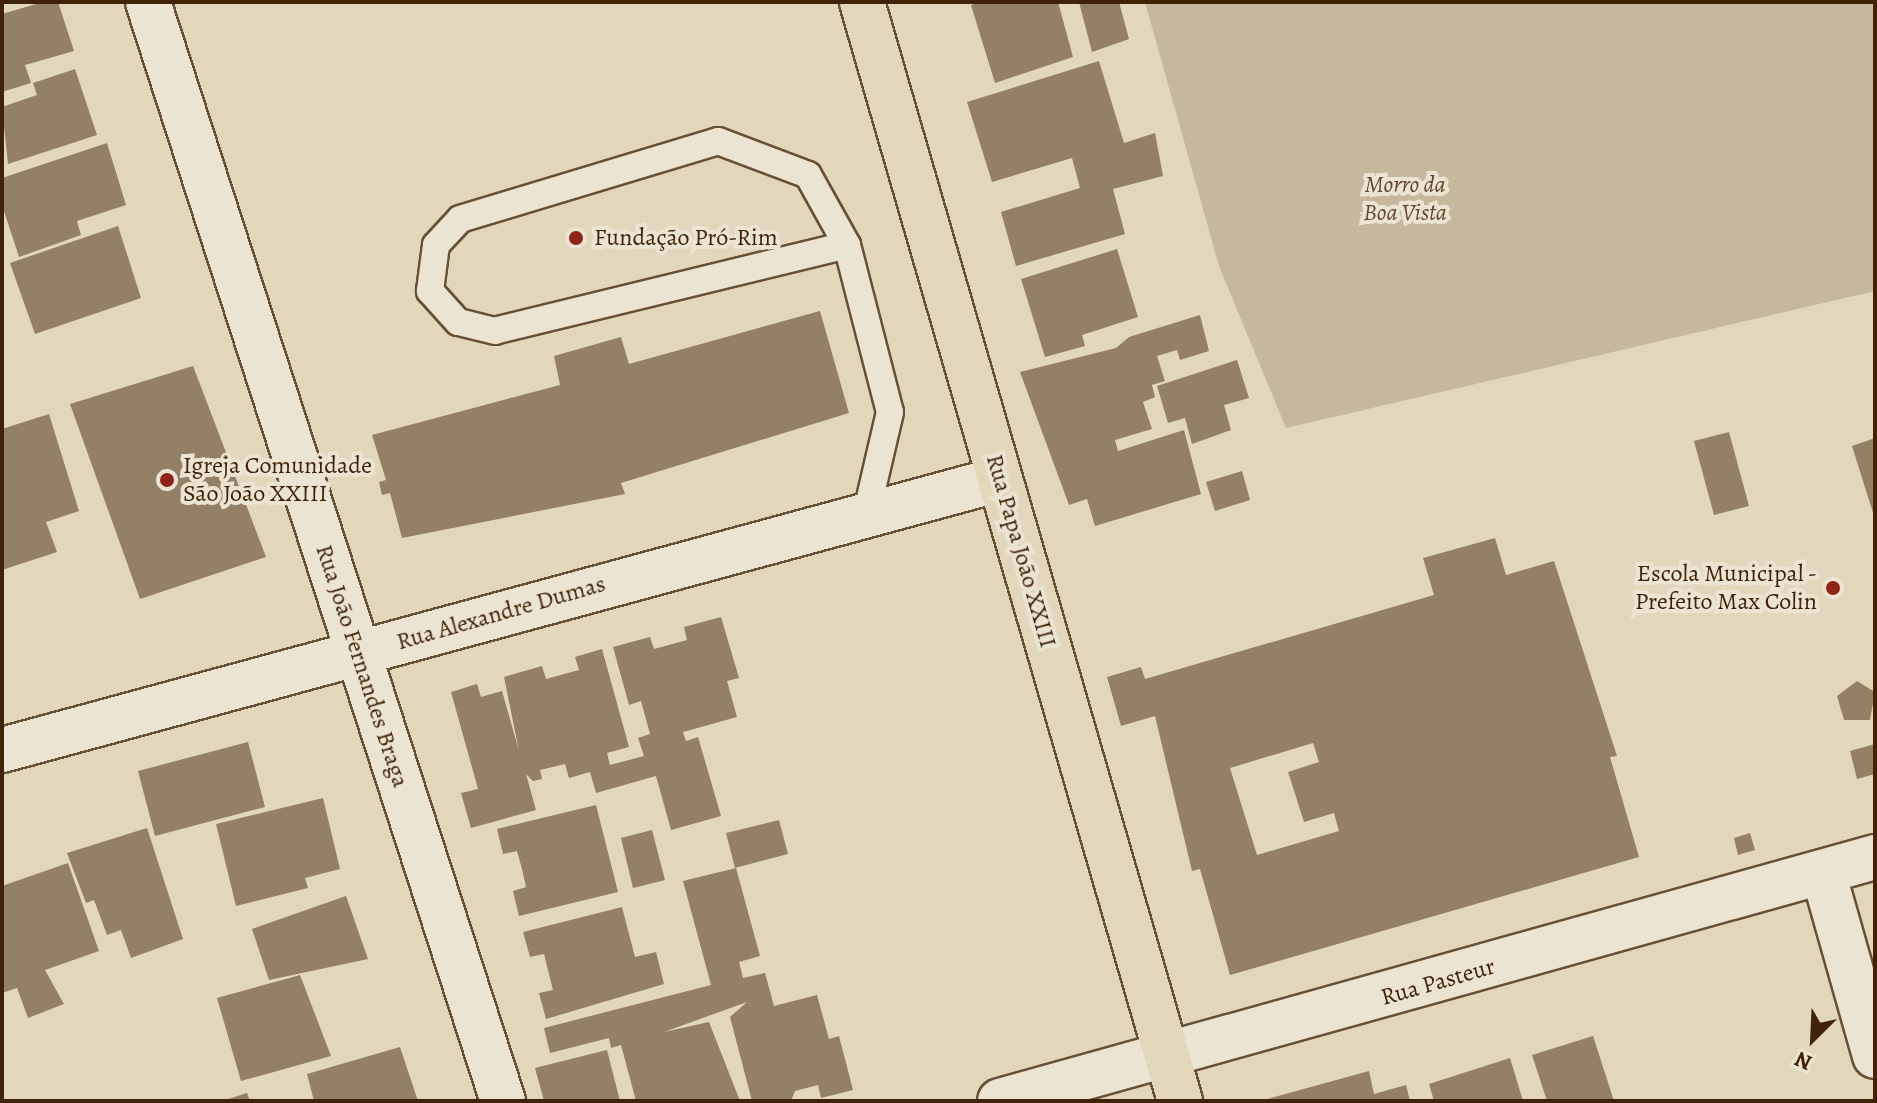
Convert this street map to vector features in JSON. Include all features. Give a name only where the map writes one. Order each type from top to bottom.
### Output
[{"type":"main road","name":"Rua Papa João XXIII","points":[[862,2],[1180,1101]]},
{"type":"street","name":"Rua João Fernandes Braga","points":[[148,2],[503,1101]]},
{"type":"street","name":"Rua Alexandre Dumas","points":[[2,750],[867,511],[1000,479]]},
{"type":"street","name":"Rua Pasteur","points":[[1000,1101],[1167,1059],[1875,857]]},
{"type":"street","points":[[1823,872],[1875,1056]]},
{"type":"lane","points":[[847,245],[495,331],[458,322],[430,291],[436,245],[460,219],[718,141],[808,175],[847,245],[890,412],[867,511]]},
{"type":"green space","name":"Morro da Boa Vista","points":[[1145,2],[1875,2],[1875,291],[1286,428],[1219,266]]},
{"type":"building","points":[[43,2],[58,2],[74,51],[25,65],[31,83],[2,92],[2,14]]},
{"type":"building","points":[[981,2],[1058,2],[1073,57],[995,83],[971,5]]},
{"type":"building","points":[[1079,2],[1119,2],[1129,39],[1092,52]]},
{"type":"building","points":[[1099,61],[1124,143],[1155,133],[1163,176],[1113,189],[1125,234],[1016,266],[1001,212],[1080,188],[1072,158],[992,182],[967,102]]},
{"type":"building","points":[[75,69],[97,135],[8,164],[2,107],[37,95],[33,83]]},
{"type":"building","points":[[107,143],[126,205],[77,221],[81,235],[19,257],[2,205],[2,178]]},
{"type":"building","points":[[118,226],[141,298],[35,334],[10,263]]},
{"type":"building","points":[[1117,249],[1138,317],[1082,335],[1085,346],[1045,357],[1021,279]]},
{"type":"building","points":[[820,311],[849,413],[621,483],[625,494],[402,538],[390,493],[382,495],[379,482],[386,480],[372,435],[560,385],[554,356],[621,337],[629,364]]},
{"type":"building","points":[[1200,315],[1209,351],[1180,360],[1177,350],[1157,356],[1165,381],[1152,385],[1155,397],[1143,402],[1152,429],[1115,440],[1118,451],[1184,430],[1201,494],[1095,526],[1087,499],[1069,505],[1020,372],[1116,348],[1129,337]]},
{"type":"building","points":[[1237,360],[1249,398],[1224,405],[1231,430],[1192,444],[1185,418],[1168,423],[1157,386]]},
{"type":"building","name":"Igreja Comunidade São João XXIII","points":[[193,366],[266,557],[140,599],[70,404]]},
{"type":"building","points":[[49,414],[79,511],[46,522],[57,552],[2,570],[2,429]]},
{"type":"building","points":[[1729,432],[1749,506],[1714,515],[1694,441]]},
{"type":"building","points":[[1875,438],[1875,516],[1874,516],[1852,446]]},
{"type":"building","points":[[1242,471],[1250,500],[1215,511],[1206,482]]},
{"type":"building","points":[[1495,538],[1506,575],[1554,561],[1617,756],[1610,757],[1639,857],[1230,975],[1200,869],[1192,871],[1155,716],[1121,726],[1107,677],[1141,667],[1145,679],[1434,595],[1423,558]],"holes":[[[1313,743],[1319,762],[1288,772],[1304,822],[1334,813],[1339,831],[1257,855],[1230,768]]]},
{"type":"building","points":[[721,617],[739,678],[727,681],[737,717],[683,732],[686,741],[698,737],[721,816],[671,830],[656,776],[596,793],[590,772],[569,778],[565,764],[540,770],[542,779],[533,781],[526,774],[536,810],[471,828],[461,793],[478,789],[451,692],[477,684],[481,697],[502,691],[519,751],[504,677],[542,666],[546,679],[579,670],[575,657],[602,649],[629,747],[607,753],[610,765],[644,756],[638,738],[650,734],[641,701],[629,705],[613,647],[650,637],[654,649],[687,640],[684,627]]},
{"type":"building","points":[[1857,681],[1875,692],[1870,720],[1844,720],[1837,696]]},
{"type":"building","points":[[248,742],[265,807],[155,836],[138,771]]},
{"type":"building","points":[[1875,744],[1875,774],[1857,779],[1850,751]]},
{"type":"building","points":[[323,798],[340,869],[305,878],[308,888],[236,906],[216,824]]},
{"type":"building","points":[[596,805],[618,892],[519,916],[513,891],[526,887],[522,869],[517,851],[503,854],[497,829]]},
{"type":"building","points":[[779,820],[788,854],[735,868],[726,833]]},
{"type":"building","points":[[147,828],[183,939],[131,958],[121,930],[107,935],[94,900],[86,903],[67,853]]},
{"type":"building","points":[[652,830],[665,880],[633,888],[621,838]]},
{"type":"building","points":[[1750,833],[1755,850],[1738,855],[1734,838]]},
{"type":"building","points":[[68,863],[99,951],[45,970],[64,1004],[28,1018],[17,988],[2,993],[2,886]]},
{"type":"building","points":[[736,868],[760,956],[739,962],[743,978],[765,973],[774,1006],[817,995],[829,1039],[839,1036],[853,1090],[821,1098],[818,1085],[795,1091],[791,1101],[752,1101],[730,1017],[747,1002],[664,1032],[709,1022],[740,1101],[636,1101],[621,1045],[611,1048],[609,1038],[550,1053],[544,1028],[711,985],[683,881]]},
{"type":"building","points":[[346,896],[368,959],[269,980],[252,929]]},
{"type":"building","points":[[622,907],[635,957],[656,952],[664,984],[546,1019],[539,993],[553,990],[544,954],[530,957],[523,932]]},
{"type":"building","points":[[300,975],[331,1056],[241,1081],[217,998]]},
{"type":"building","points":[[1593,1036],[1614,1101],[1547,1101],[1532,1055]]},
{"type":"building","points":[[400,1047],[418,1101],[314,1101],[307,1074]]},
{"type":"building","points":[[607,1050],[620,1101],[544,1101],[535,1068]]},
{"type":"building","points":[[1510,1058],[1523,1101],[1434,1101],[1429,1084]]},
{"type":"building","points":[[1369,1071],[1374,1094],[1406,1085],[1410,1101],[1260,1101]]},
{"type":"building","points":[[247,1093],[250,1101],[225,1101],[225,1100]]},
{"type":"place","name":"Fundação Pró-Rim","points":[[576,238]]},
{"type":"place","name":"Igreja Comunidade São João XXIII","points":[[167,480]]},
{"type":"place","name":"Escola Municipal - Prefeito Max Colin","points":[[1833,588]]}]
